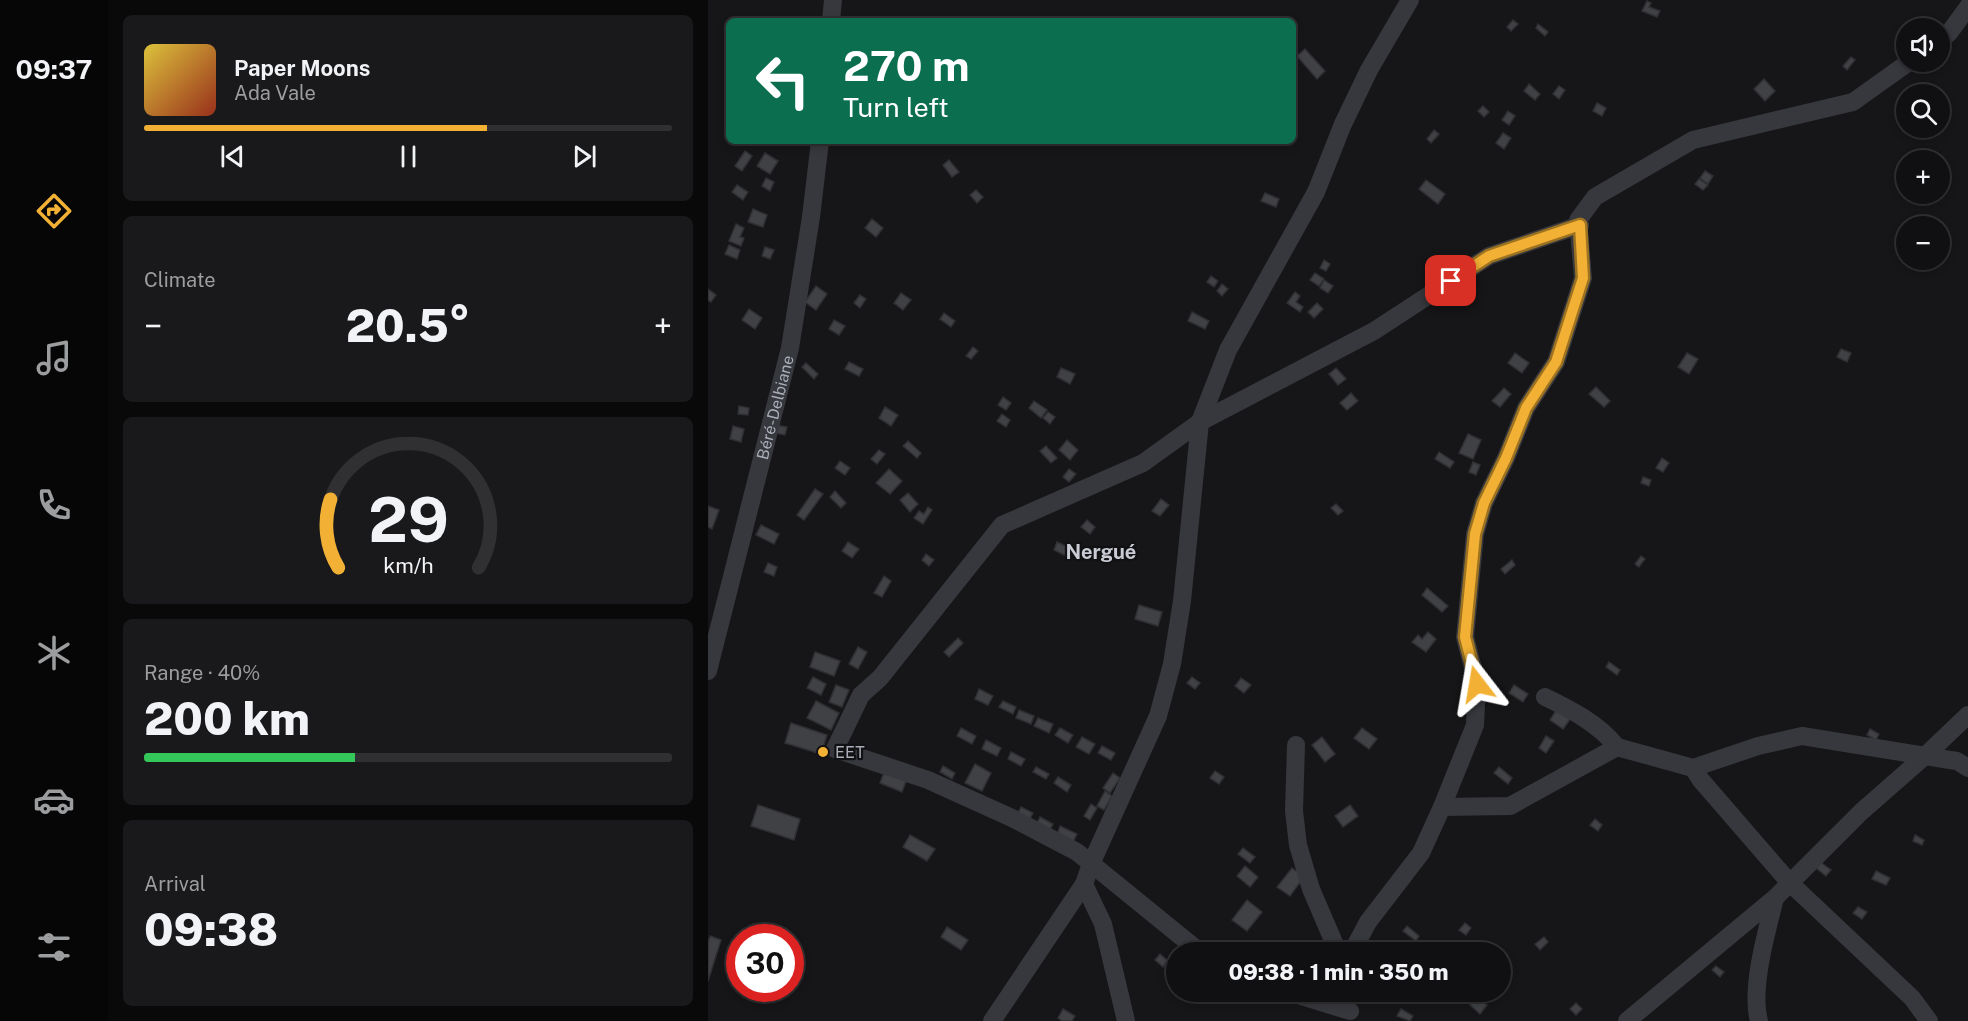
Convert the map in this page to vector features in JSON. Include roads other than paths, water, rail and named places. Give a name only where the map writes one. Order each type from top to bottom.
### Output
[{"type":"street","points":[[831,18],[833,0]]},
{"type":"street","points":[[992,1021],[1084,884],[1158,716],[1172,664],[1182,601],[1200,422],[1228,350],[1316,192],[1343,124],[1369,70],[1410,0]]},
{"type":"street","points":[[1950,32],[1968,7]]},
{"type":"street","points":[[1357,942],[1368,922],[1421,853],[1475,725],[1477,684],[1465,637],[1475,534],[1484,503],[1506,458],[1526,408],[1556,362],[1583,278],[1578,220],[1595,197],[1693,140],[1853,102],[1896,71]]},
{"type":"street","name":"Béré-Delbiane","points":[[708,671],[790,348],[811,217],[820,144]]},
{"type":"street","points":[[1188,942],[1077,852],[991,808],[928,780],[835,748],[861,695],[880,678],[1002,525],[1143,463],[1200,422],[1374,331],[1489,256],[1580,225]]},
{"type":"street","points":[[1545,697],[1568,708],[1609,737],[1617,747],[1693,768],[1758,746],[1802,736],[1926,755],[1957,761],[1968,768]]},
{"type":"street","points":[[1627,1021],[1775,898],[1861,812],[1968,715]]},
{"type":"street","points":[[1296,745],[1294,811],[1298,845],[1311,889],[1332,942]]},
{"type":"street","points":[[1442,807],[1510,806],[1617,747]]},
{"type":"street","points":[[1693,768],[1790,883],[1912,998],[1929,1021]]},
{"type":"street","points":[[1084,884],[1103,924],[1126,1021]]},
{"type":"street","points":[[1759,1021],[1756,998],[1765,939],[1775,898]]},
{"type":"street","points":[[1314,1002],[1350,1016]]},
{"type":"place","name":"EET","points":[[823,752]]},
{"type":"district","name":"Nergué","points":[[1101,552]]}]
